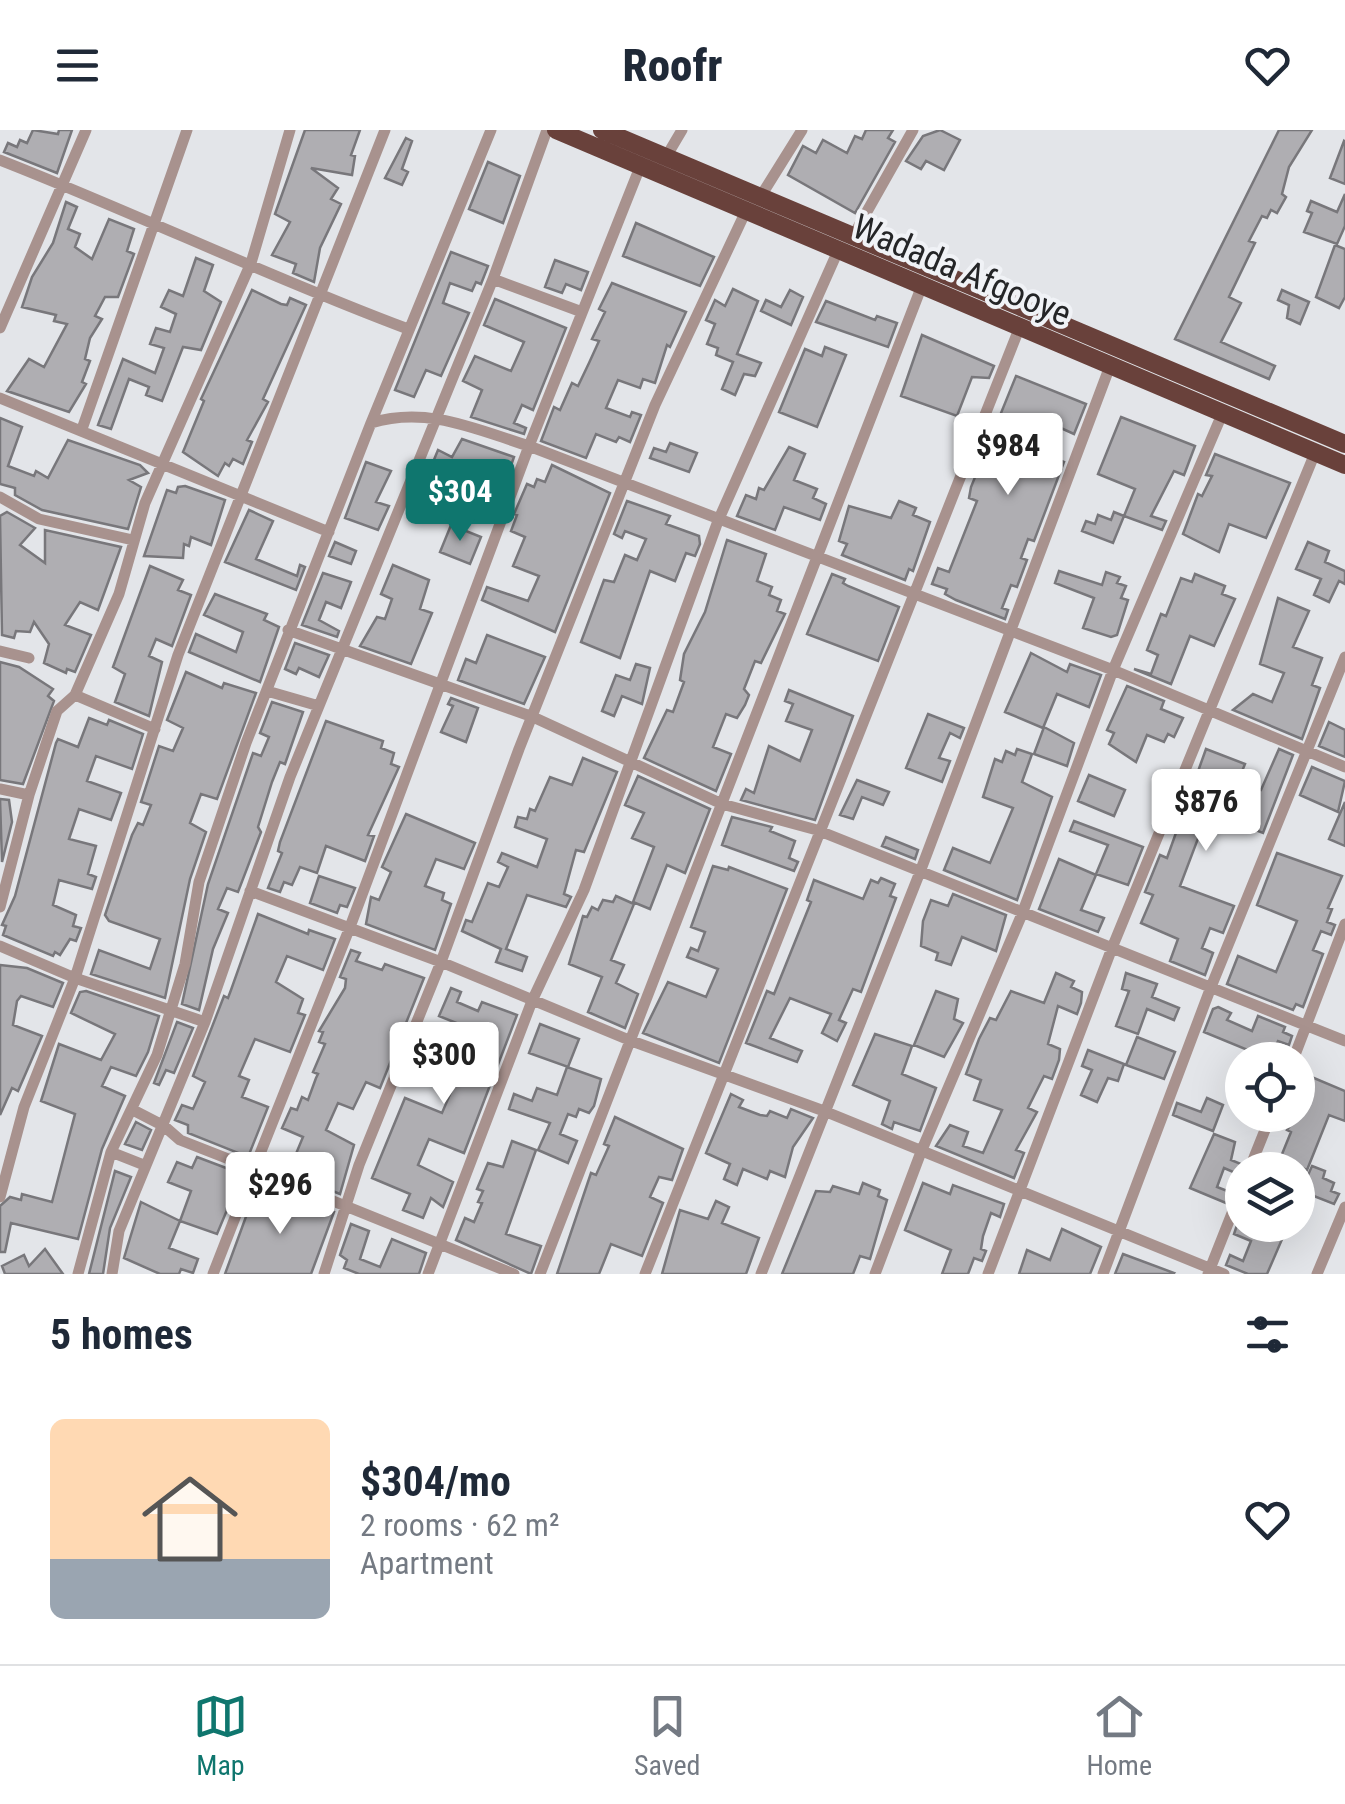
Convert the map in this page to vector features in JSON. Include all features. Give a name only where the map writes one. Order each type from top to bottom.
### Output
[{"type":"highway","name":"Wadada Afgooye","points":[[556,130],[745,214],[1345,465]]},
{"type":"highway","name":"Wadada Afgooye","points":[[602,130],[1345,444]]},
{"type":"street","points":[[0,328],[17,282],[65,186],[86,130]]},
{"type":"street","points":[[82,429],[187,130]]},
{"type":"street","points":[[0,907],[29,795],[58,711],[75,695],[119,594],[133,540],[164,461],[251,263],[290,130]]},
{"type":"street","points":[[0,1197],[17,1147],[24,1106],[75,978],[185,637],[385,130]]},
{"type":"street","points":[[78,1274],[110,1152],[133,1110],[170,1012],[185,964],[199,882],[266,691],[490,130]]},
{"type":"street","points":[[112,1274],[120,1231],[144,1165],[164,1126],[205,1022],[319,706],[346,650],[436,416],[494,279],[547,130]]},
{"type":"street","points":[[666,157],[682,130]]},
{"type":"street","points":[[759,198],[802,130]]},
{"type":"street","points":[[852,238],[913,130]]},
{"type":"street","points":[[0,160],[251,263],[319,297],[347,303],[408,328]]},
{"type":"street","points":[[213,1274],[350,927],[528,446],[640,166]]},
{"type":"street","points":[[324,1274],[348,1210],[358,1164],[441,962],[655,405],[745,214]]},
{"type":"street","points":[[428,1274],[532,1001],[584,890],[718,521],[837,253]]},
{"type":"street","points":[[494,279],[582,312]]},
{"type":"street","points":[[540,1274],[921,288]]},
{"type":"street","points":[[645,1274],[817,830],[915,595],[1019,329]]},
{"type":"street","points":[[761,1274],[920,872],[1110,366]]},
{"type":"street","points":[[0,398],[164,461],[330,532]]},
{"type":"street","points":[[874,1274],[1022,914],[1113,670],[1223,412]]},
{"type":"street","points":[[371,423],[400,415],[436,416],[528,446],[814,559],[1113,670],[1345,768]]},
{"type":"street","points":[[988,1274],[1112,948],[1315,453]]},
{"type":"street","points":[[0,497],[39,519],[133,540]]},
{"type":"street","points":[[288,630],[533,717],[722,804],[817,830],[1345,1041]]},
{"type":"street","points":[[0,651],[28,658]]},
{"type":"street","points":[[1102,1274],[1211,987],[1345,657]]},
{"type":"street","points":[[266,691],[319,706]]},
{"type":"street","points":[[75,695],[155,729]]},
{"type":"street","points":[[0,789],[29,795]]},
{"type":"street","points":[[250,890],[1020,1188],[1224,1274]]},
{"type":"street","points":[[1300,1042],[1345,924]]},
{"type":"street","points":[[0,946],[75,978],[205,1022]]},
{"type":"street","points":[[133,1110],[164,1126],[180,1140],[514,1274]]},
{"type":"street","points":[[0,1142],[17,1147]]},
{"type":"street","points":[[110,1152],[144,1165]]},
{"type":"street","points":[[1317,1274],[1345,1207]]},
{"type":"street","points":[[1210,1271],[1225,1232]]},
{"type":"building","points":[[33,130],[58,134],[59,130],[72,130],[57,173],[4,152],[8,143],[17,147],[20,140],[27,143]]},
{"type":"building","points":[[305,130],[360,130],[351,155],[355,156],[352,175],[311,168],[338,188],[331,199],[341,204],[320,248],[314,282],[293,273],[296,264],[272,255],[290,222],[275,214]]},
{"type":"building","points":[[866,130],[893,130],[888,138],[895,142],[855,213],[788,175],[803,146],[816,153],[823,140],[847,153],[855,136],[862,139]]},
{"type":"building","points":[[940,130],[960,140],[944,170],[926,161],[921,169],[906,161],[923,136]]},
{"type":"building","points":[[1279,130],[1312,130],[1289,167],[1282,194],[1286,197],[1277,213],[1271,210],[1267,218],[1262,216],[1249,241],[1255,243],[1229,297],[1241,303],[1221,342],[1275,366],[1269,379],[1175,339]]},
{"type":"building","points":[[406,138],[412,141],[402,169],[408,172],[402,185],[385,178]]},
{"type":"building","points":[[1345,142],[1345,184],[1330,178]]},
{"type":"building","points":[[488,162],[520,176],[503,223],[469,209]]},
{"type":"building","points":[[1345,194],[1345,226],[1337,244],[1304,232],[1312,213],[1307,211],[1311,201],[1337,212]]},
{"type":"building","points":[[66,202],[77,207],[68,229],[80,234],[75,247],[92,259],[109,219],[134,229],[127,251],[134,254],[118,297],[105,297],[95,316],[102,319],[90,338],[85,359],[90,361],[82,382],[86,384],[69,412],[7,391],[29,359],[44,367],[67,324],[54,321],[56,315],[22,307],[32,277],[53,243]]},
{"type":"building","points":[[636,223],[714,257],[700,286],[623,256]]},
{"type":"building","points":[[1335,245],[1345,249],[1345,297],[1339,308],[1316,297]]},
{"type":"building","points":[[451,252],[488,266],[481,284],[476,282],[472,291],[450,283],[443,303],[469,313],[441,376],[426,370],[414,397],[395,390]]},
{"type":"building","points":[[196,258],[213,265],[204,291],[221,302],[201,350],[183,347],[162,401],[146,395],[149,387],[129,379],[111,429],[98,425],[123,359],[155,373],[164,348],[150,344],[156,328],[170,332],[176,314],[161,307],[169,290],[183,296]]},
{"type":"building","points":[[555,260],[588,272],[581,290],[566,284],[562,293],[545,287]]},
{"type":"building","points":[[612,283],[686,312],[670,347],[667,345],[655,383],[643,379],[640,388],[618,380],[606,408],[630,417],[632,412],[641,415],[630,442],[619,437],[616,442],[596,434],[586,458],[541,441],[554,407],[560,410],[572,383],[578,386],[599,341],[592,339],[605,312],[599,309]]},
{"type":"building","points":[[733,289],[758,301],[737,354],[761,363],[755,376],[744,374],[735,395],[722,389],[733,362],[716,355],[718,348],[707,344],[715,324],[706,320],[715,300],[725,306]]},
{"type":"building","points":[[252,290],[281,304],[287,305],[290,298],[306,305],[263,399],[268,402],[247,440],[252,442],[243,464],[233,459],[229,466],[225,463],[218,476],[183,452],[204,401],[201,399]]},
{"type":"building","points":[[790,290],[803,297],[791,325],[761,311],[766,300],[781,307]]},
{"type":"building","points":[[1282,290],[1309,302],[1300,324],[1287,318],[1289,305],[1278,300]]},
{"type":"building","points":[[495,299],[566,328],[533,410],[522,405],[514,423],[526,428],[524,434],[471,417],[482,390],[463,381],[475,356],[511,371],[524,342],[484,325]]},
{"type":"building","points":[[826,301],[875,320],[877,316],[897,323],[888,347],[816,322]]},
{"type":"building","points":[[922,335],[994,366],[989,378],[972,377],[957,416],[901,396]]},
{"type":"building","points":[[825,347],[846,355],[817,427],[779,412],[805,349],[822,356]]},
{"type":"building","points":[[1016,376],[1086,404],[1074,434],[1041,419],[1030,448],[1064,462],[1034,541],[1028,539],[1021,558],[1027,560],[1017,587],[1011,585],[1002,608],[1008,610],[1005,619],[956,600],[945,594],[947,589],[932,584],[938,568],[949,572],[977,501],[969,498],[971,487]]},
{"type":"building","points":[[1121,417],[1195,446],[1184,475],[1174,471],[1151,516],[1166,521],[1162,530],[1124,516],[1135,489],[1098,474]]},
{"type":"building","points":[[0,418],[22,427],[8,466],[34,476],[36,471],[48,478],[68,440],[140,465],[148,473],[129,480],[141,487],[128,529],[42,510],[15,495],[15,488],[0,484]]},
{"type":"building","points":[[462,439],[514,457],[495,511],[424,484],[438,450],[452,457]]},
{"type":"building","points":[[670,443],[697,453],[689,472],[650,458],[654,448],[666,452]]},
{"type":"building","points":[[789,447],[805,454],[794,480],[817,489],[813,498],[826,504],[820,520],[784,507],[775,530],[737,516],[746,495],[756,499],[759,488],[764,490]]},
{"type":"building","points":[[1215,454],[1290,483],[1266,538],[1229,524],[1219,552],[1183,534],[1198,494],[1202,496],[1212,476],[1206,475]]},
{"type":"building","points":[[366,462],[391,471],[376,502],[389,506],[378,530],[345,518]]},
{"type":"building","points":[[552,465],[610,493],[555,632],[482,600],[487,587],[528,601],[539,576],[513,566],[525,537],[511,531],[517,515],[514,514],[527,484],[534,487],[537,479],[545,482]]},
{"type":"building","points":[[178,487],[225,500],[211,545],[191,537],[189,546],[184,544],[183,558],[144,556],[167,490],[176,493]]},
{"type":"building","points":[[627,501],[670,516],[666,524],[699,536],[700,544],[695,556],[686,553],[675,581],[650,571],[620,658],[581,642],[604,580],[614,582],[625,555],[637,560],[646,539],[625,531],[622,538],[614,534]]},
{"type":"building","points":[[899,501],[916,508],[913,515],[930,522],[913,571],[909,569],[905,580],[842,555],[847,544],[839,541],[849,506],[891,518]]},
{"type":"building","points":[[249,510],[273,521],[256,559],[297,576],[300,565],[305,567],[296,590],[225,562]]},
{"type":"building","points":[[7,512],[35,528],[20,545],[45,563],[45,530],[121,547],[98,610],[80,602],[65,625],[91,635],[75,672],[67,669],[66,673],[44,663],[49,644],[34,622],[30,632],[16,631],[14,638],[2,635],[0,516]]},
{"type":"building","points":[[1114,512],[1124,516],[1113,543],[1082,531],[1086,521],[1095,524],[1098,515],[1111,520]]},
{"type":"building","points":[[451,525],[481,537],[470,564],[440,552]]},
{"type":"building","points":[[727,540],[766,554],[757,581],[772,587],[769,595],[781,600],[777,611],[785,614],[761,663],[755,661],[744,689],[749,695],[745,705],[737,718],[726,714],[713,747],[731,754],[716,791],[644,758],[667,710],[673,712],[684,682],[680,680],[684,654],[705,612]]},
{"type":"building","points":[[335,542],[356,551],[351,564],[329,556]]},
{"type":"building","points":[[1308,542],[1329,551],[1325,562],[1345,571],[1345,584],[1339,581],[1329,602],[1314,595],[1321,579],[1296,569]]},
{"type":"building","points":[[393,565],[429,580],[420,609],[432,613],[411,664],[360,646],[377,617],[385,619],[392,599],[381,594]]},
{"type":"building","points":[[150,566],[183,580],[178,590],[191,595],[172,646],[156,639],[149,656],[162,662],[149,716],[115,702],[125,674],[113,667]]},
{"type":"building","points":[[1059,571],[1102,585],[1106,572],[1120,577],[1117,583],[1126,586],[1121,598],[1128,600],[1117,635],[1111,637],[1083,628],[1094,598],[1055,583]]},
{"type":"building","points":[[323,573],[351,582],[341,608],[326,602],[319,620],[339,631],[337,637],[302,625]]},
{"type":"building","points":[[832,574],[845,579],[843,583],[848,586],[899,607],[878,661],[807,634]]},
{"type":"building","points":[[1195,574],[1225,586],[1222,594],[1235,599],[1214,646],[1190,636],[1171,684],[1134,669],[1151,674],[1158,655],[1147,650],[1161,614],[1166,616],[1181,578],[1192,582]]},
{"type":"building","points":[[215,594],[267,614],[264,620],[279,627],[260,682],[189,652],[196,634],[236,652],[243,632],[204,615]]},
{"type":"building","points":[[1278,598],[1309,611],[1293,647],[1322,658],[1312,685],[1320,688],[1302,739],[1233,710],[1253,694],[1272,702],[1284,673],[1260,664]]},
{"type":"building","points":[[487,635],[545,657],[524,704],[458,680],[466,659],[476,663]]},
{"type":"building","points":[[295,643],[329,655],[319,677],[299,668],[296,674],[285,669]]},
{"type":"building","points":[[1031,653],[1067,672],[1070,664],[1101,675],[1089,707],[1057,694],[1043,728],[1005,712]]},
{"type":"building","points":[[0,662],[19,667],[53,689],[48,696],[54,701],[23,784],[0,780]]},
{"type":"building","points":[[636,664],[650,668],[642,704],[622,696],[614,716],[602,711],[616,675],[630,680]]},
{"type":"building","points":[[186,672],[222,688],[224,683],[256,693],[217,799],[201,794],[190,823],[206,832],[190,879],[165,998],[91,974],[99,950],[150,969],[160,939],[109,921],[105,915],[132,835],[138,823],[143,825],[151,805],[141,802],[159,746],[173,751],[183,728],[167,720]]},
{"type":"building","points":[[1127,686],[1164,701],[1161,709],[1183,718],[1174,737],[1168,734],[1164,742],[1147,735],[1136,762],[1109,744],[1114,733],[1107,730]]},
{"type":"building","points":[[789,690],[853,716],[815,820],[741,800],[746,789],[754,793],[769,746],[800,761],[812,730],[786,721],[793,704],[785,701]]},
{"type":"building","points":[[451,698],[478,708],[466,742],[441,732],[453,706],[448,704]]},
{"type":"building","points":[[272,702],[303,712],[285,764],[280,762],[272,782],[258,827],[261,832],[238,892],[227,888],[218,909],[228,913],[213,949],[199,1010],[182,1004],[208,884],[253,753],[261,756],[269,737],[260,733]]},
{"type":"building","points":[[928,714],[964,728],[960,738],[950,733],[939,758],[950,761],[942,782],[906,768]]},
{"type":"building","points":[[89,718],[107,725],[109,720],[143,734],[132,769],[96,756],[87,781],[121,793],[111,820],[79,809],[69,839],[96,846],[88,874],[96,877],[92,889],[59,880],[53,905],[76,915],[73,926],[81,928],[76,941],[70,939],[60,955],[55,952],[53,956],[3,935],[6,926],[2,925],[15,896],[56,743],[58,739],[78,747]]},
{"type":"building","points":[[326,721],[383,741],[381,748],[394,753],[391,764],[399,767],[368,835],[374,836],[365,861],[326,846],[317,873],[300,867],[292,885],[284,882],[280,892],[268,888],[282,853],[278,851],[280,842]]},
{"type":"building","points":[[1329,722],[1345,730],[1345,757],[1319,746]]},
{"type":"building","points":[[1044,727],[1074,743],[1067,766],[1034,754]]},
{"type":"building","points":[[1017,749],[1032,754],[1022,782],[1052,797],[1017,900],[944,870],[953,848],[990,863],[1013,808],[983,797],[995,759],[1002,762],[1006,751],[1015,755]]},
{"type":"building","points":[[1206,749],[1245,764],[1238,781],[1261,790],[1279,749],[1293,755],[1263,833],[1208,812],[1180,886],[1234,906],[1223,933],[1210,928],[1202,948],[1213,953],[1205,975],[1170,961],[1178,939],[1141,923],[1153,895],[1145,892],[1160,855],[1167,858]]},
{"type":"building","points":[[583,758],[617,772],[584,852],[576,850],[564,894],[571,897],[566,907],[527,895],[506,949],[527,957],[522,971],[496,962],[501,949],[462,931],[466,920],[472,922],[488,883],[499,887],[508,867],[498,862],[502,853],[537,867],[547,839],[515,827],[518,817],[527,819],[530,809],[535,811],[550,777],[572,785]]},
{"type":"building","points":[[1312,767],[1345,781],[1338,812],[1300,795]]},
{"type":"building","points":[[1089,775],[1125,790],[1114,816],[1078,801]]},
{"type":"building","points":[[638,776],[710,809],[685,873],[667,865],[650,909],[633,902],[654,847],[632,838],[644,813],[625,805]]},
{"type":"building","points":[[857,780],[889,792],[883,805],[862,797],[853,819],[840,815]]},
{"type":"building","points":[[0,799],[9,800],[12,822],[2,862]]},
{"type":"building","points":[[1345,802],[1345,846],[1329,839]]},
{"type":"building","points":[[406,814],[475,843],[464,869],[436,859],[425,886],[444,893],[442,900],[451,904],[435,950],[366,924],[371,897],[379,900],[391,872],[382,867]]},
{"type":"building","points":[[732,817],[772,827],[770,831],[795,841],[789,858],[798,862],[794,871],[722,845]]},
{"type":"building","points":[[1074,821],[1143,847],[1128,885],[1096,874],[1108,845],[1070,831]]},
{"type":"building","points":[[886,837],[918,850],[915,859],[882,846]]},
{"type":"building","points":[[1277,853],[1342,876],[1328,908],[1332,909],[1327,922],[1335,925],[1331,935],[1321,931],[1313,950],[1323,954],[1303,1007],[1296,1004],[1293,1010],[1227,984],[1238,956],[1276,972],[1297,921],[1257,905]]},
{"type":"building","points":[[1059,859],[1096,875],[1081,910],[1104,918],[1098,932],[1039,909]]},
{"type":"building","points":[[713,866],[728,870],[729,867],[787,889],[719,1063],[643,1033],[668,982],[706,997],[718,969],[687,957],[691,948],[698,951],[705,932],[691,927]]},
{"type":"building","points":[[319,876],[355,888],[347,907],[340,905],[337,913],[310,903]]},
{"type":"building","points":[[881,878],[895,884],[890,896],[896,898],[861,992],[853,989],[839,1020],[846,1023],[837,1041],[822,1033],[831,1014],[790,998],[770,1038],[802,1051],[797,1062],[746,1043],[767,991],[774,994],[811,902],[807,900],[814,880],[863,899],[871,880],[878,883]]},
{"type":"building","points":[[953,894],[1006,915],[996,951],[962,937],[951,965],[936,960],[938,953],[921,946],[923,921],[931,900],[948,906]]},
{"type":"building","points":[[616,896],[634,904],[611,960],[624,965],[616,983],[638,994],[625,1028],[588,1012],[602,977],[569,964],[583,916],[587,917],[592,907],[598,910],[603,900],[613,902]]},
{"type":"building","points":[[258,914],[308,934],[309,930],[335,939],[323,970],[287,956],[276,982],[303,999],[298,1013],[305,1015],[290,1052],[255,1039],[239,1076],[249,1080],[242,1097],[268,1107],[248,1157],[188,1133],[188,1125],[175,1120],[182,1105],[193,1109],[205,1082],[193,1076],[224,996],[228,998]]},
{"type":"building","points":[[351,950],[360,953],[356,961],[382,970],[385,964],[424,978],[380,1088],[366,1082],[353,1109],[338,1103],[326,1130],[354,1145],[340,1194],[288,1173],[303,1137],[282,1128],[291,1108],[297,1110],[302,1097],[308,1100],[318,1074],[313,1072],[325,1044],[319,1042],[323,1032],[319,1031],[345,988],[346,979],[340,977]]},
{"type":"building","points":[[0,965],[27,968],[63,983],[53,1007],[21,996],[17,1001],[13,1025],[42,1036],[18,1091],[12,1088],[0,1115]]},
{"type":"building","points":[[1056,973],[1074,981],[1071,987],[1082,992],[1081,1003],[1077,1014],[1058,1006],[1048,1044],[1060,1049],[1059,1060],[1052,1079],[1044,1076],[1028,1108],[1037,1112],[1016,1150],[1024,1153],[1014,1178],[936,1146],[950,1125],[968,1132],[963,1146],[983,1153],[1002,1110],[974,1100],[981,1080],[966,1074],[979,1039],[990,1018],[996,1020],[1011,991],[1044,1003]]},
{"type":"building","points":[[1126,973],[1157,984],[1152,997],[1179,1008],[1174,1020],[1147,1009],[1138,1034],[1116,1026],[1129,991],[1122,989]]},
{"type":"building","points":[[451,988],[461,992],[457,1002],[478,1011],[482,1002],[517,1015],[464,1153],[429,1139],[418,1165],[453,1182],[443,1207],[431,1198],[423,1218],[403,1210],[410,1194],[372,1178],[405,1098],[442,1113],[454,1085],[414,1070],[419,1057],[427,1061],[434,1045],[482,1063],[494,1038],[439,1016]]},
{"type":"building","points":[[936,991],[958,999],[954,1019],[963,1023],[944,1057],[914,1045]]},
{"type":"building","points":[[80,992],[159,1016],[148,1052],[136,1076],[111,1067],[102,1086],[125,1096],[102,1149],[78,1239],[11,1223],[5,1252],[0,1252],[0,1206],[10,1197],[21,1200],[22,1194],[52,1202],[75,1114],[41,1101],[59,1044],[101,1060],[115,1034],[71,1013]]},
{"type":"building","points":[[1218,1007],[1231,1013],[1227,1020],[1252,1031],[1258,1016],[1285,1027],[1283,1032],[1292,1036],[1290,1042],[1228,1042],[1204,1032],[1213,1009]]},
{"type":"building","points":[[177,1022],[193,1028],[174,1073],[166,1070],[159,1085],[154,1083]]},
{"type":"building","points":[[540,1024],[579,1039],[568,1067],[529,1053]]},
{"type":"building","points":[[875,1034],[912,1046],[902,1074],[936,1088],[920,1131],[894,1122],[892,1129],[882,1124],[890,1101],[853,1085]]},
{"type":"building","points":[[1137,1037],[1175,1052],[1164,1079],[1126,1065]]},
{"type":"building","points":[[1088,1050],[1124,1064],[1118,1081],[1108,1078],[1097,1102],[1081,1095],[1092,1070],[1082,1066]]},
{"type":"building","points":[[567,1067],[601,1079],[589,1113],[579,1109],[576,1117],[568,1114],[560,1134],[577,1141],[568,1163],[538,1150],[550,1123],[509,1109],[514,1094],[532,1101],[537,1088],[557,1095]]},
{"type":"building","points":[[1315,1078],[1345,1091],[1345,1121],[1329,1115],[1314,1152],[1283,1152],[1291,1132],[1315,1132]]},
{"type":"building","points":[[731,1094],[743,1100],[739,1107],[760,1115],[767,1116],[770,1111],[787,1118],[791,1109],[813,1118],[793,1147],[785,1177],[770,1171],[767,1179],[743,1169],[737,1185],[724,1179],[730,1164],[706,1153]]},
{"type":"building","points":[[1207,1098],[1223,1105],[1213,1131],[1173,1115],[1177,1103],[1201,1112]]},
{"type":"building","points":[[615,1117],[683,1149],[672,1180],[659,1177],[650,1197],[663,1203],[642,1256],[611,1244],[599,1274],[557,1274],[591,1173],[596,1175],[609,1146],[604,1144]]},
{"type":"building","points":[[136,1122],[151,1130],[142,1150],[125,1144]]},
{"type":"building","points":[[1214,1134],[1235,1142],[1233,1152],[1225,1152],[1225,1168],[1217,1187],[1225,1190],[1225,1203],[1190,1188]]},
{"type":"building","points":[[512,1141],[536,1150],[506,1234],[541,1246],[531,1274],[456,1240],[465,1218],[474,1222],[482,1203],[478,1202],[483,1191],[477,1189],[488,1163],[503,1167]]},
{"type":"building","points":[[197,1157],[242,1174],[217,1234],[180,1221],[191,1191],[168,1182],[177,1162],[192,1168]]},
{"type":"building","points":[[1315,1167],[1325,1171],[1323,1178],[1334,1183],[1331,1191],[1339,1194],[1334,1204],[1315,1197]]},
{"type":"building","points":[[115,1171],[131,1177],[110,1228],[103,1274],[89,1274]]},
{"type":"building","points":[[863,1183],[880,1190],[878,1196],[887,1200],[870,1259],[860,1256],[853,1274],[782,1274],[816,1191],[830,1192],[833,1186],[859,1194]]},
{"type":"building","points":[[923,1183],[950,1194],[953,1185],[1004,1204],[1000,1217],[991,1213],[981,1249],[986,1251],[982,1261],[974,1258],[968,1274],[942,1274],[951,1250],[905,1230]]},
{"type":"building","points":[[261,1188],[334,1212],[311,1274],[225,1274],[251,1203],[256,1204]]},
{"type":"building","points":[[716,1201],[729,1207],[722,1223],[759,1238],[746,1274],[662,1274],[680,1210],[708,1219]]},
{"type":"building","points":[[141,1202],[180,1221],[169,1248],[198,1259],[193,1273],[181,1269],[179,1274],[160,1274],[124,1258]]},
{"type":"building","points":[[351,1224],[369,1231],[360,1259],[380,1267],[392,1239],[426,1253],[419,1274],[359,1274],[344,1268],[347,1260],[340,1255]]},
{"type":"building","points":[[1062,1229],[1101,1247],[1090,1274],[1019,1274],[1027,1250],[1050,1260]]},
{"type":"building","points":[[1251,1242],[1281,1242],[1267,1274],[1248,1274],[1226,1265],[1230,1255],[1243,1261]]},
{"type":"building","points":[[45,1249],[63,1274],[5,1274],[2,1266],[24,1255],[29,1266]]},
{"type":"building","points":[[1123,1254],[1174,1273],[1115,1274]]}]
